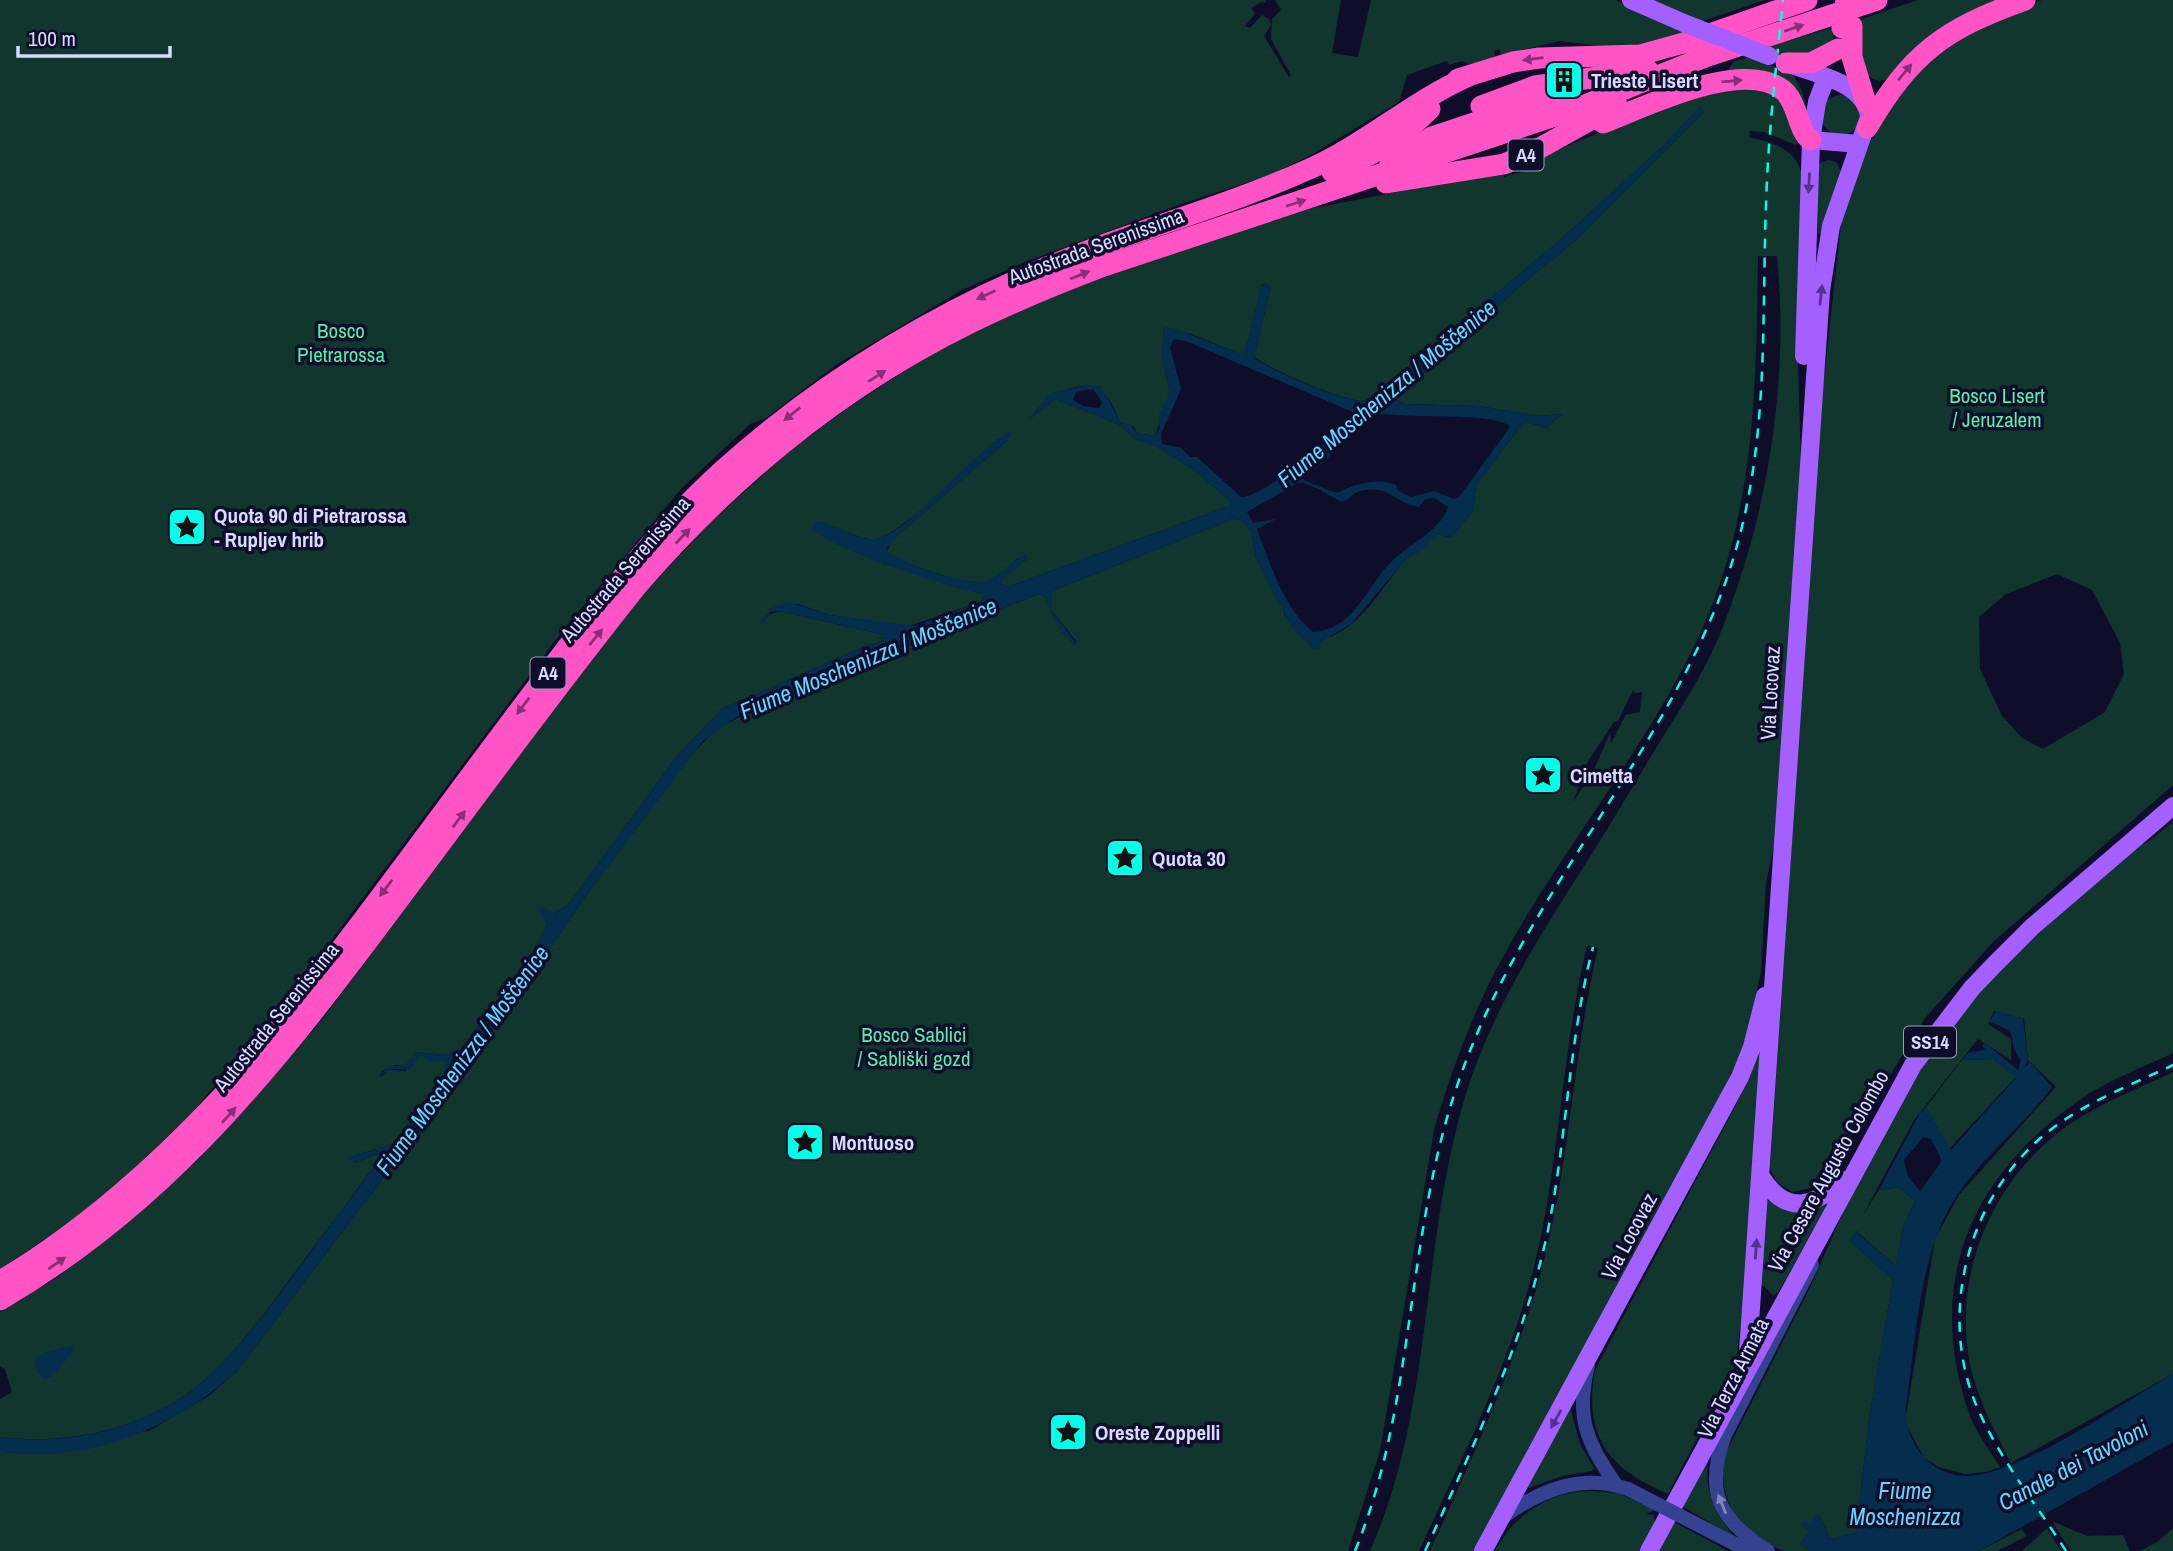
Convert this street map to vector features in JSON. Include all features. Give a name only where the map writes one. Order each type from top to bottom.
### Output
[{"type":"highway","name":"Autostrada Serenissima","points":[[0,1281],[49,1248],[125,1189],[240,1077],[604,599],[660,534],[722,471],[808,401],[851,371],[954,311],[1098,247],[1209,208],[1347,152],[1443,88],[1469,76],[1513,62],[1539,58],[1626,58],[1655,51],[1807,0]]},
{"type":"highway","points":[[1846,0],[1844,34],[1866,103]]},
{"type":"highway","points":[[1826,78],[1856,0]]},
{"type":"highway","name":"A4","points":[[1325,193],[1570,111],[1705,57],[1877,0]]},
{"type":"highway","points":[[1863,136],[1898,79],[1926,50],[1963,25],[2025,0]]},
{"type":"highway","points":[[1778,60],[1811,63],[1844,34]]},
{"type":"highway","name":"A4","points":[[1325,193],[1381,165],[1438,124],[1535,86],[1627,75],[1705,57]]},
{"type":"highway","name":"A4","points":[[1325,193],[1504,164],[1705,57]]},
{"type":"highway","name":"A4","points":[[1325,193],[1474,162],[1527,143],[1705,57]]},
{"type":"highway","points":[[1527,143],[1591,127],[1697,88],[1739,80],[1765,82],[1782,89],[1793,101],[1804,134],[1811,140]]},
{"type":"highway","name":"Autostrada Serenissima","points":[[0,1300],[58,1263],[137,1203],[220,1125],[344,973],[637,586],[699,518],[770,455],[873,378],[971,322],[1104,266],[1325,193]]},
{"type":"main road","points":[[1631,0],[1826,78],[1851,89],[1866,103]]},
{"type":"main road","points":[[1778,60],[1805,81],[1814,115]]},
{"type":"main road","name":"Via Locovaz","points":[[1807,461],[1805,280],[1811,140],[1814,115],[1826,78]]},
{"type":"main road","name":"Via Locovaz","points":[[1747,1366],[1762,1178],[1807,461],[1821,291],[1831,226],[1863,136],[1866,103]]},
{"type":"main road","points":[[1811,140],[1863,136]]},
{"type":"main road","name":"Via Cesare Augusto Colombo","points":[[1649,1551],[1747,1366],[1913,1065],[1972,988],[2032,927],[2173,806]]},
{"type":"main road","name":"Via Locovaz","points":[[1483,1551],[1590,1359],[1740,1077],[1761,1016],[1777,927]]},
{"type":"main road","points":[[1762,1178],[1778,1197],[1798,1204],[1823,1197],[1852,1174]]},
{"type":"street","name":"Via Terza Armata","points":[[1768,1551],[1741,1534],[1727,1517],[1718,1499],[1714,1479],[1717,1458],[1725,1435],[1801,1292],[1832,1211]]},
{"type":"street","points":[[1590,1359],[1583,1384],[1582,1421],[1594,1452],[1622,1487]]},
{"type":"street","points":[[1501,1518],[1521,1504],[1567,1484],[1622,1487],[1748,1551]]},
{"type":"street","points":[[1491,1551],[1521,1504]]},
{"type":"green space","name":"Bosco Pietrarossa","points":[[0,0],[1266,0],[1266,3],[1261,2],[1251,8],[1255,14],[1245,26],[1250,28],[1262,15],[1269,19],[1271,25],[1264,36],[1289,77],[1291,75],[1271,39],[1272,19],[1281,10],[1275,0],[1341,0],[1332,53],[1358,57],[1371,0],[1615,0],[1687,32],[1646,46],[1621,49],[1560,41],[1501,55],[1499,49],[1494,51],[1495,56],[1476,67],[1462,61],[1449,65],[1447,61],[1407,75],[1399,102],[1311,155],[1270,175],[1181,204],[1025,262],[962,290],[836,365],[766,418],[750,424],[681,489],[563,630],[304,977],[193,1112],[130,1172],[72,1221],[0,1269]]},
{"type":"green space","points":[[1644,0],[1765,0],[1697,23]]},
{"type":"green space","points":[[1918,0],[2001,0],[1889,78],[1878,81],[1864,71],[1859,20]]},
{"type":"green space","name":"Bosco Lisert / Jeruzalem","points":[[2042,0],[2173,0],[2173,785],[1994,941],[1925,1018],[1857,1129],[1815,1187],[1792,1192],[1777,1182],[1770,1169],[1821,407],[1841,224],[1862,156],[1898,96],[1941,48],[1999,15]],"holes":[[[2057,574],[2092,590],[2120,643],[2124,674],[2105,712],[2043,749],[2022,738],[2002,716],[1980,669],[1979,617],[2006,594]]]},
{"type":"green space","points":[[1836,27],[1831,47],[1790,58],[1765,47]]},
{"type":"green space","points":[[1749,57],[1792,73],[1802,91],[1808,113],[1777,79],[1605,114],[1691,76],[1727,72],[1733,62]]},
{"type":"green space","name":"Bosco Sablici / Sabliški gozd","points":[[1748,86],[1782,96],[1799,142],[1796,145],[1764,132],[1750,131],[1749,137],[1774,144],[1788,152],[1802,174],[1798,364],[1801,465],[1780,818],[1766,883],[1761,971],[1747,1040],[1721,1095],[1477,1551],[1430,1551],[1506,1377],[1542,1269],[1559,1189],[1598,948],[1587,946],[1570,1033],[1546,1210],[1526,1296],[1504,1361],[1419,1551],[1370,1551],[1391,1496],[1406,1440],[1451,1153],[1477,1063],[1505,1000],[1538,941],[1694,686],[1724,624],[1740,580],[1764,489],[1772,443],[1780,349],[1777,256],[1758,256],[1756,354],[1749,450],[1732,545],[1717,591],[1698,638],[1652,723],[1546,885],[1497,968],[1469,1028],[1447,1089],[1434,1130],[1380,1451],[1348,1551],[0,1551],[0,1452],[149,1431],[210,1395],[237,1371],[469,1065],[588,893],[687,760],[715,730],[783,694],[1039,594],[1045,597],[1054,619],[1074,645],[1077,642],[1052,611],[1052,591],[1233,519],[1241,520],[1251,530],[1256,558],[1278,603],[1283,606],[1284,614],[1304,640],[1320,640],[1335,635],[1362,615],[1412,554],[1438,534],[1451,538],[1473,511],[1476,485],[1521,426],[1526,422],[1546,428],[1562,414],[1540,416],[1479,406],[1405,404],[1395,399],[1525,282],[1576,240],[1704,112],[1700,107],[1663,146],[1560,240],[1368,401],[1345,398],[1311,385],[1254,357],[1271,287],[1262,284],[1245,353],[1240,354],[1191,334],[1164,328],[1162,356],[1170,393],[1155,436],[1137,433],[1134,427],[1120,422],[1100,387],[1080,386],[1061,392],[1044,403],[1031,418],[1055,399],[1118,424],[1137,440],[1154,445],[1191,468],[1229,500],[1232,504],[1229,506],[1010,586],[1000,584],[1002,579],[1027,559],[1018,558],[996,577],[978,582],[951,578],[887,552],[891,542],[899,534],[1008,440],[1003,436],[940,494],[887,534],[869,539],[814,522],[884,564],[977,592],[982,595],[983,601],[909,626],[829,615],[798,604],[772,608],[768,615],[779,611],[876,633],[882,635],[881,642],[868,645],[722,709],[676,757],[568,905],[555,913],[544,910],[546,926],[533,955],[460,1049],[446,1055],[416,1052],[405,1066],[395,1065],[382,1071],[380,1077],[390,1070],[406,1071],[420,1055],[445,1061],[445,1071],[398,1138],[390,1145],[350,1157],[355,1163],[379,1153],[382,1159],[363,1180],[260,1320],[209,1376],[164,1408],[111,1429],[55,1438],[0,1437],[0,1399],[12,1392],[5,1369],[0,1366],[0,1312],[55,1279],[128,1221],[195,1163],[250,1104],[322,1020],[582,671],[641,597],[710,523],[791,450],[926,357],[997,318],[1055,294],[1298,211],[1502,172],[1504,177],[1525,171],[1529,162],[1672,102]],"holes":[[[1633,690],[1635,693],[1642,692],[1640,712],[1626,715],[1611,743],[1610,733],[1587,786],[1585,784],[1573,802],[1588,761],[1614,722],[1618,721]]]},
{"type":"green space","points":[[1841,95],[1849,96],[1855,101],[1860,107],[1860,123],[1855,129],[1849,134],[1841,135],[1833,134],[1827,129],[1822,123],[1821,115],[1822,107],[1827,101],[1833,96]]},
{"type":"green space","points":[[1828,160],[1836,162],[1841,171],[1824,232],[1818,234],[1817,171],[1820,163]]},
{"type":"green space","points":[[2173,822],[2173,1053],[2112,1081],[2078,1101],[2040,1132],[2008,1165],[1983,1201],[1966,1239],[1955,1280],[1952,1323],[1957,1368],[1973,1423],[2000,1467],[1986,1472],[1965,1474],[1939,1467],[1924,1458],[1905,1422],[1935,1239],[1959,1195],[2056,1087],[2028,1060],[2024,1019],[1994,1011],[1988,1024],[2011,1039],[2011,1060],[1978,1039],[1914,1120],[1863,1215],[1879,1190],[1899,1187],[1915,1201],[1903,1227],[1896,1266],[1856,1231],[1850,1241],[1893,1280],[1869,1419],[1856,1533],[1830,1539],[1821,1517],[1800,1544],[1811,1551],[1783,1551],[1776,1548],[1743,1525],[1730,1506],[1724,1483],[1723,1458],[1809,1290],[1861,1172],[1909,1083],[1974,993],[2131,849],[2148,842]]},
{"type":"green space","points":[[1761,1050],[1756,1186],[1736,1364],[1668,1494],[1630,1474],[1605,1448],[1597,1432],[1593,1414],[1595,1370],[1737,1103]]},
{"type":"green space","points":[[1993,1059],[2016,1077],[1948,1150],[1926,1107],[1962,1060]]},
{"type":"green space","points":[[2173,1072],[2173,1374],[2011,1463],[1974,1380],[1967,1342],[1966,1304],[1972,1267],[1984,1231],[2001,1197],[2024,1166],[2050,1139],[2092,1111]]},
{"type":"green space","points":[[1767,1201],[1821,1204],[1826,1207],[1778,1293],[1773,1295],[1761,1284]]},
{"type":"green space","points":[[1570,1407],[1580,1444],[1594,1468],[1592,1471],[1562,1476],[1529,1488],[1526,1485]]},
{"type":"green space","points":[[1710,1451],[1707,1475],[1711,1497],[1720,1518],[1735,1537],[1680,1505]]},
{"type":"green space","points":[[1589,1491],[1618,1493],[1655,1510],[1646,1514],[1654,1515],[1655,1526],[1640,1551],[1495,1551],[1512,1527],[1534,1508],[1560,1496]]},
{"type":"green space","points":[[1672,1521],[1728,1551],[1657,1551]]},
{"type":"green space","points":[[2054,1522],[2087,1536],[2123,1535],[2130,1551],[2071,1551],[2053,1523],[2047,1529],[2061,1551],[2022,1551]]},
{"type":"green space","points":[[2173,1528],[2173,1551],[2140,1551],[2157,1542]]},
{"type":"green space","points":[[2022,1529],[2027,1536],[1997,1551],[1979,1551]]},
{"type":"water","name":"Fiume Moschenizza / Moščenice","points":[[1700,106],[1705,111],[1576,240],[1525,282],[1395,399],[1405,404],[1479,406],[1540,416],[1562,414],[1546,428],[1526,422],[1521,426],[1476,485],[1473,511],[1451,538],[1438,534],[1418,553],[1406,559],[1351,624],[1321,642],[1319,649],[1314,649],[1295,630],[1283,606],[1278,603],[1256,558],[1251,530],[1241,520],[1233,519],[1052,591],[1052,611],[1078,646],[1061,631],[1045,597],[1039,594],[783,695],[735,718],[703,741],[588,893],[469,1065],[237,1371],[185,1410],[128,1438],[65,1453],[0,1452],[0,1437],[55,1439],[111,1429],[138,1420],[164,1408],[209,1376],[261,1318],[382,1159],[379,1153],[355,1163],[347,1158],[390,1145],[398,1138],[445,1071],[445,1061],[432,1062],[420,1055],[409,1070],[393,1069],[377,1077],[390,1066],[405,1066],[416,1052],[446,1055],[460,1048],[526,966],[546,926],[539,906],[555,913],[568,905],[676,757],[722,709],[868,645],[881,642],[882,635],[876,633],[779,611],[770,612],[764,623],[760,623],[772,608],[789,602],[829,615],[915,626],[983,601],[982,595],[977,592],[916,575],[842,547],[812,528],[814,522],[867,539],[888,534],[923,508],[979,455],[1009,432],[1012,434],[1008,440],[899,534],[887,548],[888,552],[935,573],[976,582],[996,576],[1026,554],[1028,556],[1022,564],[1000,584],[1010,586],[1229,506],[1232,504],[1229,500],[1191,468],[1154,446],[1137,440],[1118,424],[1055,399],[1027,421],[1051,393],[1090,385],[1100,387],[1105,393],[1120,422],[1130,424],[1137,433],[1155,436],[1160,427],[1159,415],[1170,393],[1162,356],[1164,327],[1179,330],[1240,354],[1245,353],[1261,287],[1265,283],[1271,287],[1254,358],[1293,378],[1329,392],[1345,398],[1368,401],[1560,240],[1663,146]],"holes":[[[1174,339],[1186,341],[1355,413],[1318,449],[1283,476],[1266,487],[1241,497],[1197,457],[1190,457],[1181,448],[1162,444],[1161,434],[1181,389],[1170,347]],[[1093,389],[1102,402],[1099,408],[1083,406],[1073,400],[1076,392]],[[1375,415],[1489,419],[1510,427],[1459,497],[1454,499],[1434,491],[1411,497],[1398,491],[1396,485],[1381,482],[1359,484],[1337,493],[1323,489],[1321,491],[1342,502],[1357,492],[1378,490],[1419,507],[1425,499],[1434,498],[1448,507],[1440,522],[1388,565],[1357,607],[1343,621],[1333,627],[1313,632],[1286,598],[1257,529],[1276,519],[1253,523],[1247,512],[1298,483],[1307,482],[1300,477],[1303,470],[1315,469]]]},
{"type":"water","name":"Fiume Moschenizza","points":[[1996,1011],[2023,1019],[2028,1060],[2024,1068],[2030,1062],[2052,1087],[1968,1180],[1944,1217],[1934,1242],[1921,1296],[1906,1406],[1910,1435],[1925,1459],[1936,1467],[1963,1476],[1979,1475],[2026,1459],[2051,1446],[2173,1374],[2173,1442],[1979,1551],[1811,1551],[1800,1544],[1809,1532],[1801,1525],[1804,1520],[1810,1523],[1815,1515],[1821,1517],[1830,1539],[1856,1533],[1869,1419],[1893,1280],[1850,1241],[1855,1231],[1896,1266],[1903,1227],[1915,1201],[1899,1187],[1879,1190],[1920,1113],[1926,1107],[1951,1150],[2016,1078],[1993,1059],[1962,1060],[1969,1052],[1986,1050],[1982,1046],[1985,1043],[2018,1070],[2021,1060],[2010,1033],[1989,1022]],"holes":[[[1923,1137],[1931,1139],[1942,1161],[1920,1191],[1908,1177],[1904,1160]]]},
{"type":"water","points":[[72,1346],[74,1349],[57,1372],[45,1380],[37,1371],[35,1361],[43,1353]]},
{"type":"waterway","name":"Fiume Moschenizza / Moščenice","points":[[1305,482],[1332,493]]},
{"type":"railway","points":[[1355,1551],[1375,1494],[1389,1437],[1428,1202],[1440,1144],[1457,1086],[1482,1022],[1513,960],[1621,784],[1689,665],[1718,602],[1735,552],[1747,503],[1760,406],[1767,179],[1783,0]]},
{"type":"railway","points":[[1425,1551],[1496,1394],[1538,1272],[1554,1195],[1579,1017],[1593,947]]},
{"type":"railway","points":[[2066,1551],[2007,1463],[1977,1407],[1966,1373],[1960,1337],[1960,1302],[1966,1266],[1976,1232],[1991,1200],[2011,1170],[2035,1143],[2083,1108],[2173,1065]]},
{"type":"place","name":"Trieste Lisert","points":[[1564,80]]},
{"type":"place","name":"Quota 90 di Pietrarossa - Rupljev hrib","points":[[187,527]]},
{"type":"place","name":"Cimetta","points":[[1543,775]]},
{"type":"place","name":"Quota 30","points":[[1125,858]]},
{"type":"place","name":"Montuoso","points":[[805,1142]]},
{"type":"place","name":"Oreste Zoppelli","points":[[1068,1432]]},
{"type":"water label","name":"Canale dei Tavoloni","points":[[2073,1465]]}]
